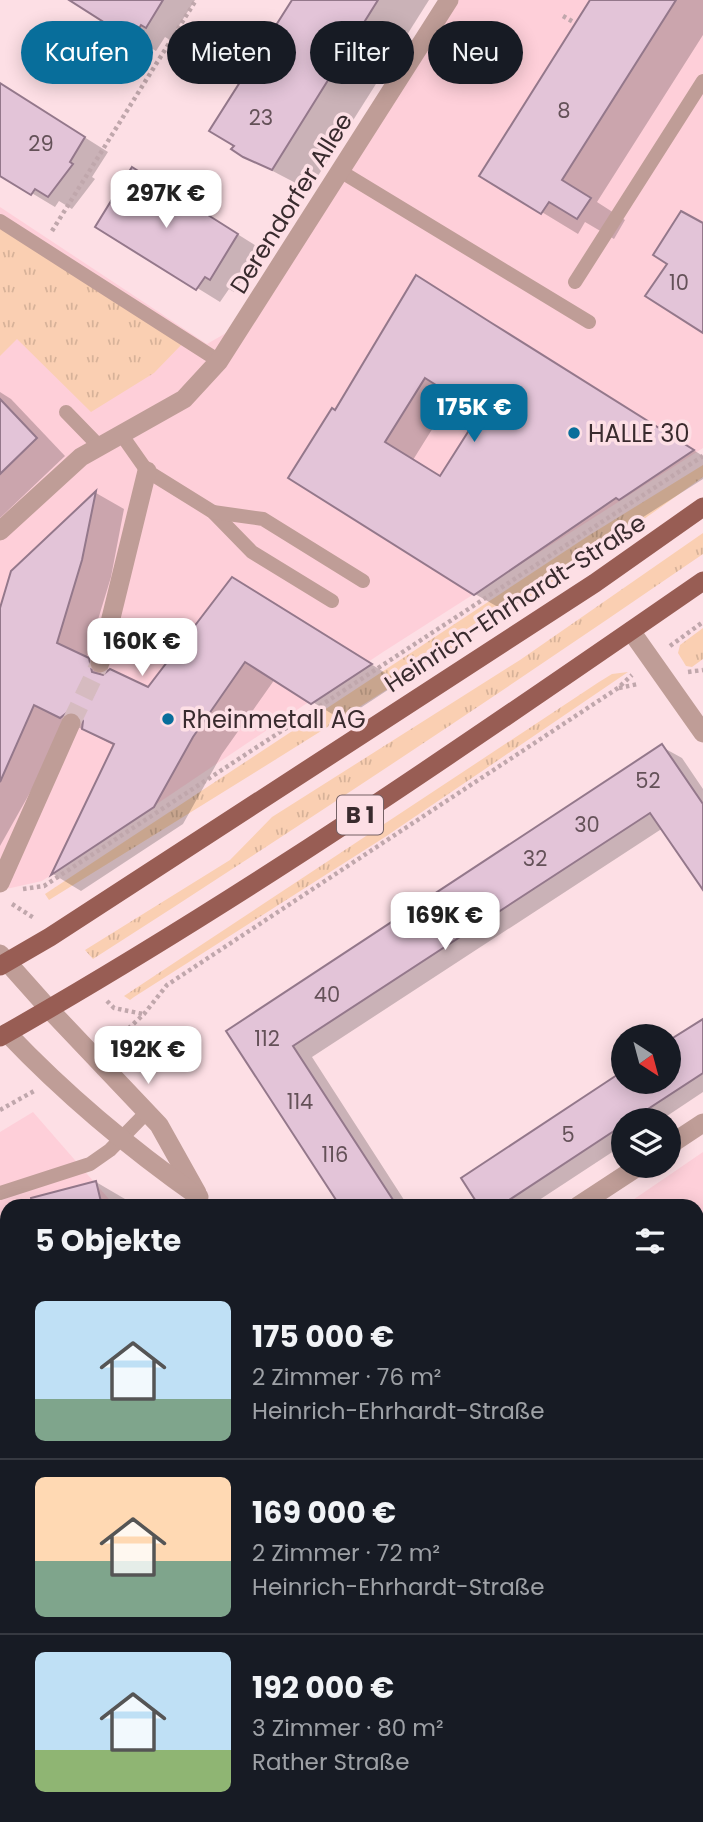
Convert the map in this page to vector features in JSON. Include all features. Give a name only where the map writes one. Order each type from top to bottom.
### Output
[{"type":"main road","name":"Heinrich-Ehrhardt-Straße","points":[[2,961],[50,937],[595,583],[703,507]]},
{"type":"main road","name":"B 1","points":[[3,1031],[49,1009],[365,812],[703,581]]},
{"type":"street","name":"Derendorfer Allee","points":[[0,531],[81,457],[184,399],[219,361],[449,0]]},
{"type":"street","points":[[100,663],[147,471]]},
{"type":"street","points":[[631,631],[703,733]]},
{"type":"street","points":[[6,887],[71,723]]},
{"type":"street","points":[[2,961],[159,1125],[200,1199]]},
{"type":"street","points":[[3,1031],[52,1080],[121,1139],[198,1199]]},
{"type":"street","points":[[681,1137],[703,1123]]},
{"type":"street","points":[[589,1199],[621,1178]]},
{"type":"lane","points":[[575,282],[703,80]]},
{"type":"lane","points":[[340,171],[589,322]]},
{"type":"lane","points":[[0,221],[219,361]]},
{"type":"lane","points":[[66,412],[99,446]]},
{"type":"lane","points":[[121,434],[147,471],[214,512],[253,552],[332,601]]},
{"type":"lane","points":[[214,512],[263,519],[363,581]]},
{"type":"lane","points":[[0,1193],[90,1164],[121,1139],[146,1113]]},
{"type":"path","points":[[42,246],[196,0]]},
{"type":"path","points":[[563,16],[575,23]]},
{"type":"path","name":"Heinrich-Ehrhardt-Straße","points":[[6,887],[44,886],[703,456]]},
{"type":"path","points":[[669,647],[703,622]]},
{"type":"path","points":[[115,1041],[144,1014],[167,985],[618,688],[635,673]]},
{"type":"path","points":[[618,688],[650,682]]},
{"type":"path","points":[[114,1009],[144,1014]]},
{"type":"path","points":[[1,1107],[41,1086]]},
{"type":"shaded area","points":[[450,0],[703,0],[703,448],[383,652],[42,881],[6,889],[0,885],[0,207],[207,344],[233,329],[395,84],[414,84],[414,55],[428,33],[428,84],[523,84],[523,21],[436,21]]},
{"type":"shaded area","points":[[33,1112],[109,1199],[0,1199],[0,1132]]},
{"type":"shaded area","points":[[703,1152],[703,1199],[634,1199],[665,1178],[681,1178],[681,1167]]},
{"type":"green space","points":[[0,221],[186,340],[154,373],[91,412],[17,339],[0,356]]},
{"type":"green space","points":[[703,465],[703,477],[462,642],[49,900],[45,894],[588,536]]},
{"type":"green space","points":[[703,533],[703,554],[552,657],[93,959],[85,950],[230,860],[272,817],[520,660]]},
{"type":"green space","points":[[703,628],[703,659],[692,667],[686,666],[678,653],[680,645]]},
{"type":"green space","points":[[628,672],[385,837],[130,1000],[124,996],[599,682],[612,674]]},
{"type":"building","points":[[69,0],[163,0],[150,21],[102,21]]},
{"type":"building","points":[[292,0],[378,0],[365,21],[310,21],[310,84],[326,84],[272,170],[243,157],[231,149],[234,146],[209,131],[239,84],[296,84],[296,21],[279,21]]},
{"type":"building","points":[[590,0],[676,0],[562,180],[591,198],[577,219],[549,202],[541,214],[479,176]]},
{"type":"building","points":[[0,83],[85,137],[70,162],[73,164],[48,197],[35,189],[31,195],[0,176]]},
{"type":"building","points":[[132,167],[238,234],[210,280],[205,277],[196,290],[95,227]]},
{"type":"building","points":[[681,211],[703,223],[703,333],[645,296],[667,264],[653,255]]},
{"type":"building","name":"HALLE 30","points":[[416,275],[694,450],[619,500],[616,498],[474,595],[288,478],[332,408],[335,410]],"holes":[[[425,378],[480,413],[440,476],[385,442]]]},
{"type":"building","points":[[0,399],[37,438],[0,474]]},
{"type":"building","points":[[96,491],[82,560],[57,643],[89,658],[92,672],[103,675],[110,669],[148,687],[232,577],[372,664],[311,704],[245,662],[193,737],[154,807],[51,875],[114,744],[82,729],[83,721],[77,712],[69,711],[60,718],[34,705],[0,782],[0,608],[11,571]]},
{"type":"building","points":[[662,744],[703,804],[703,890],[650,813],[293,1046],[392,1199],[335,1199],[226,1031]]},
{"type":"building","points":[[703,1019],[703,1073],[681,1087],[681,1033]]},
{"type":"building","points":[[611,1079],[611,1094],[671,1094],[649,1108],[611,1108],[611,1133],[511,1199],[474,1199],[461,1178]]},
{"type":"building","points":[[96,1181],[100,1199],[31,1199]]},
{"type":"tunnel","points":[[71,723],[100,663]]},
{"type":"place","name":"HALLE 30","points":[[574,433]]},
{"type":"place","name":"Rheinmetall AG","points":[[168,719]]}]
